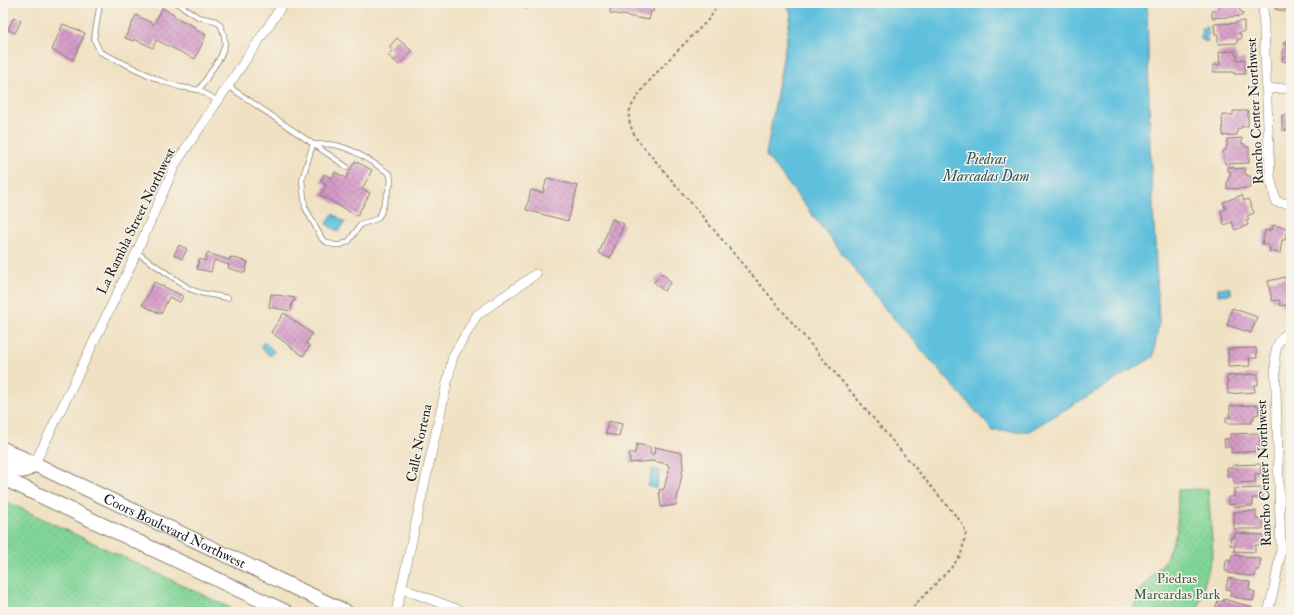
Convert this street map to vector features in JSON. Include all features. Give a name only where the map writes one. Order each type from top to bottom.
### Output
[{"type":"main road","name":"Coors Boulevard Northwest","points":[[3,449],[346,612]]},
{"type":"main road","points":[[3,464],[23,471],[28,470],[35,464]]},
{"type":"main road","name":"Coors Boulevard Northwest","points":[[3,478],[286,612]]},
{"type":"street","name":"La Rambla Street Northwest","points":[[35,464],[136,252],[176,163],[284,3]]},
{"type":"street","name":"Rancho Center Northwest","points":[[1263,3],[1270,176],[1276,202],[1291,204]]},
{"type":"street","points":[[1266,89],[1291,88]]},
{"type":"street","name":"Calle Nortena","points":[[396,612],[453,356],[477,315],[536,274]]},
{"type":"street","name":"Rancho Center Northwest","points":[[1268,612],[1281,550],[1275,357],[1276,345],[1287,333]]},
{"type":"street","points":[[1281,550],[1291,551]]},
{"type":"street","points":[[401,588],[464,612]]},
{"type":"lane","points":[[100,3],[94,39],[100,52],[161,81],[180,87],[205,92],[218,101]]},
{"type":"lane","points":[[176,3],[198,17],[216,22],[221,26],[224,35],[225,44],[221,56],[199,90]]},
{"type":"lane","points":[[228,86],[348,167]]},
{"type":"lane","points":[[313,144],[333,145],[344,148],[390,174],[391,182],[381,212],[377,219],[361,224],[349,241],[341,245],[334,245],[322,239],[305,207],[302,180],[313,144]]},
{"type":"lane","points":[[136,252],[190,289],[201,293],[228,298]]},
{"type":"path","points":[[717,3],[714,12],[708,20],[642,90],[632,105],[629,115],[631,126],[636,138],[962,523],[966,532],[961,555],[951,568],[908,612]]},
{"type":"green space","name":"Piedras Marcardas Park","points":[[1208,489],[1213,552],[1197,612],[1132,612],[1140,590],[1165,561],[1177,531],[1178,490]]},
{"type":"green space","points":[[3,500],[239,612],[3,612]]},
{"type":"water","name":"Piedras Marcadas Dam","points":[[786,3],[1147,3],[1150,148],[1159,322],[1153,357],[1029,431],[993,431],[882,305],[766,155],[791,13]]},
{"type":"water","points":[[1205,27],[1208,28],[1207,32],[1209,34],[1206,37],[1208,41],[1206,42],[1201,39],[1201,29]]},
{"type":"water","points":[[333,214],[345,222],[338,232],[326,224]]},
{"type":"water","points":[[1218,288],[1231,288],[1231,294],[1218,295]]},
{"type":"water","points":[[264,342],[274,351],[270,356],[260,347]]},
{"type":"water","points":[[652,469],[660,471],[656,488],[648,486]]},
{"type":"building","points":[[520,3],[533,3],[526,9]]},
{"type":"building","points":[[611,3],[654,3],[653,12],[651,11],[649,20],[610,13]]},
{"type":"building","points":[[1219,3],[1239,3],[1240,11],[1243,13],[1242,16],[1212,18],[1212,10],[1219,9]]},
{"type":"building","points":[[1277,3],[1291,3],[1291,13],[1275,9]]},
{"type":"building","points":[[162,8],[206,35],[195,59],[156,40],[153,48],[134,39],[133,41],[125,38],[136,15],[154,24]]},
{"type":"building","points":[[14,17],[21,21],[15,33],[8,30]]},
{"type":"building","points":[[1244,21],[1244,32],[1239,32],[1239,34],[1241,34],[1241,39],[1237,39],[1238,43],[1218,44],[1218,34],[1215,34],[1214,24]]},
{"type":"building","points":[[63,24],[85,33],[73,60],[52,50]]},
{"type":"building","points":[[397,38],[412,51],[399,65],[388,55],[393,50],[389,47]]},
{"type":"building","points":[[1284,42],[1291,42],[1291,62],[1282,61]]},
{"type":"building","points":[[1234,51],[1235,55],[1237,55],[1237,60],[1245,59],[1245,74],[1234,74],[1234,72],[1213,72],[1213,65],[1220,65],[1219,52]]},
{"type":"building","points":[[1289,107],[1291,107],[1291,130],[1282,130],[1282,115],[1289,115]]},
{"type":"building","points":[[1233,111],[1248,111],[1248,126],[1237,129],[1237,135],[1223,136],[1222,115],[1233,115]]},
{"type":"building","points":[[1242,138],[1242,144],[1245,144],[1245,147],[1249,147],[1249,163],[1225,164],[1223,151],[1226,150],[1227,139]]},
{"type":"building","points":[[355,161],[372,170],[362,189],[370,193],[357,216],[320,195],[326,185],[320,181],[324,174],[332,178],[335,172],[346,178]]},
{"type":"building","points":[[1228,167],[1234,167],[1234,169],[1245,168],[1245,174],[1247,174],[1247,176],[1251,176],[1251,188],[1227,189],[1227,182],[1230,176]]},
{"type":"building","points":[[547,178],[578,186],[568,221],[526,210],[531,190],[543,193]]},
{"type":"building","points":[[1242,195],[1244,201],[1248,199],[1254,213],[1247,216],[1249,220],[1246,221],[1248,225],[1235,230],[1232,222],[1224,225],[1221,212],[1227,208],[1225,208],[1223,202]]},
{"type":"building","points":[[612,219],[624,224],[610,258],[599,254]]},
{"type":"building","points":[[1273,225],[1287,228],[1285,240],[1282,240],[1280,253],[1269,251],[1270,247],[1268,245],[1262,244],[1265,230],[1272,230]]},
{"type":"building","points":[[179,245],[187,249],[182,259],[174,255]]},
{"type":"building","points":[[207,253],[230,260],[230,257],[248,262],[245,273],[228,268],[229,265],[214,260],[211,272],[197,269],[199,259],[205,261]]},
{"type":"building","points":[[662,273],[671,282],[664,291],[654,282]]},
{"type":"building","points":[[1286,277],[1291,304],[1281,306],[1279,300],[1272,301],[1268,281]]},
{"type":"building","points":[[154,282],[183,296],[180,302],[169,297],[161,314],[142,305]]},
{"type":"building","points":[[271,294],[295,298],[294,302],[292,302],[291,311],[269,307]]},
{"type":"building","points":[[1232,308],[1257,317],[1251,333],[1227,325]]},
{"type":"building","points":[[284,313],[312,334],[306,343],[310,346],[303,356],[271,332]]},
{"type":"building","points":[[1256,348],[1257,358],[1249,358],[1250,366],[1228,367],[1228,349]]},
{"type":"building","points":[[1258,374],[1258,385],[1254,385],[1255,392],[1228,394],[1227,376]]},
{"type":"building","points":[[1258,405],[1259,414],[1254,415],[1252,423],[1226,423],[1226,417],[1230,417],[1230,406]]},
{"type":"building","points":[[608,421],[622,424],[619,436],[606,434]]},
{"type":"building","points":[[1260,433],[1259,451],[1231,453],[1231,447],[1225,447],[1224,439],[1230,439],[1230,434]]},
{"type":"building","points":[[637,444],[650,447],[650,454],[654,454],[655,447],[682,453],[683,469],[676,505],[661,507],[659,490],[664,489],[669,469],[668,464],[652,461],[630,463],[629,453],[635,453]]},
{"type":"building","points":[[1261,464],[1261,474],[1255,474],[1255,482],[1234,483],[1233,476],[1227,476],[1227,468],[1233,468],[1233,465]]},
{"type":"building","points":[[1262,488],[1262,498],[1252,498],[1253,506],[1234,507],[1234,504],[1229,505],[1228,497],[1234,497],[1234,489]]},
{"type":"building","points":[[1256,511],[1256,519],[1263,519],[1263,529],[1234,529],[1234,512]]},
{"type":"building","points":[[1235,533],[1263,535],[1262,545],[1255,545],[1255,552],[1234,551],[1235,545],[1230,545],[1231,537],[1234,537]]},
{"type":"building","points":[[1232,555],[1261,559],[1259,570],[1256,570],[1255,577],[1228,573],[1229,572],[1225,571],[1226,560],[1231,561]]},
{"type":"building","points":[[1228,578],[1250,582],[1249,590],[1255,592],[1253,601],[1230,596],[1231,590],[1226,589]]},
{"type":"building","points":[[1224,599],[1252,607],[1251,612],[1214,612],[1218,600],[1223,602]]}]
